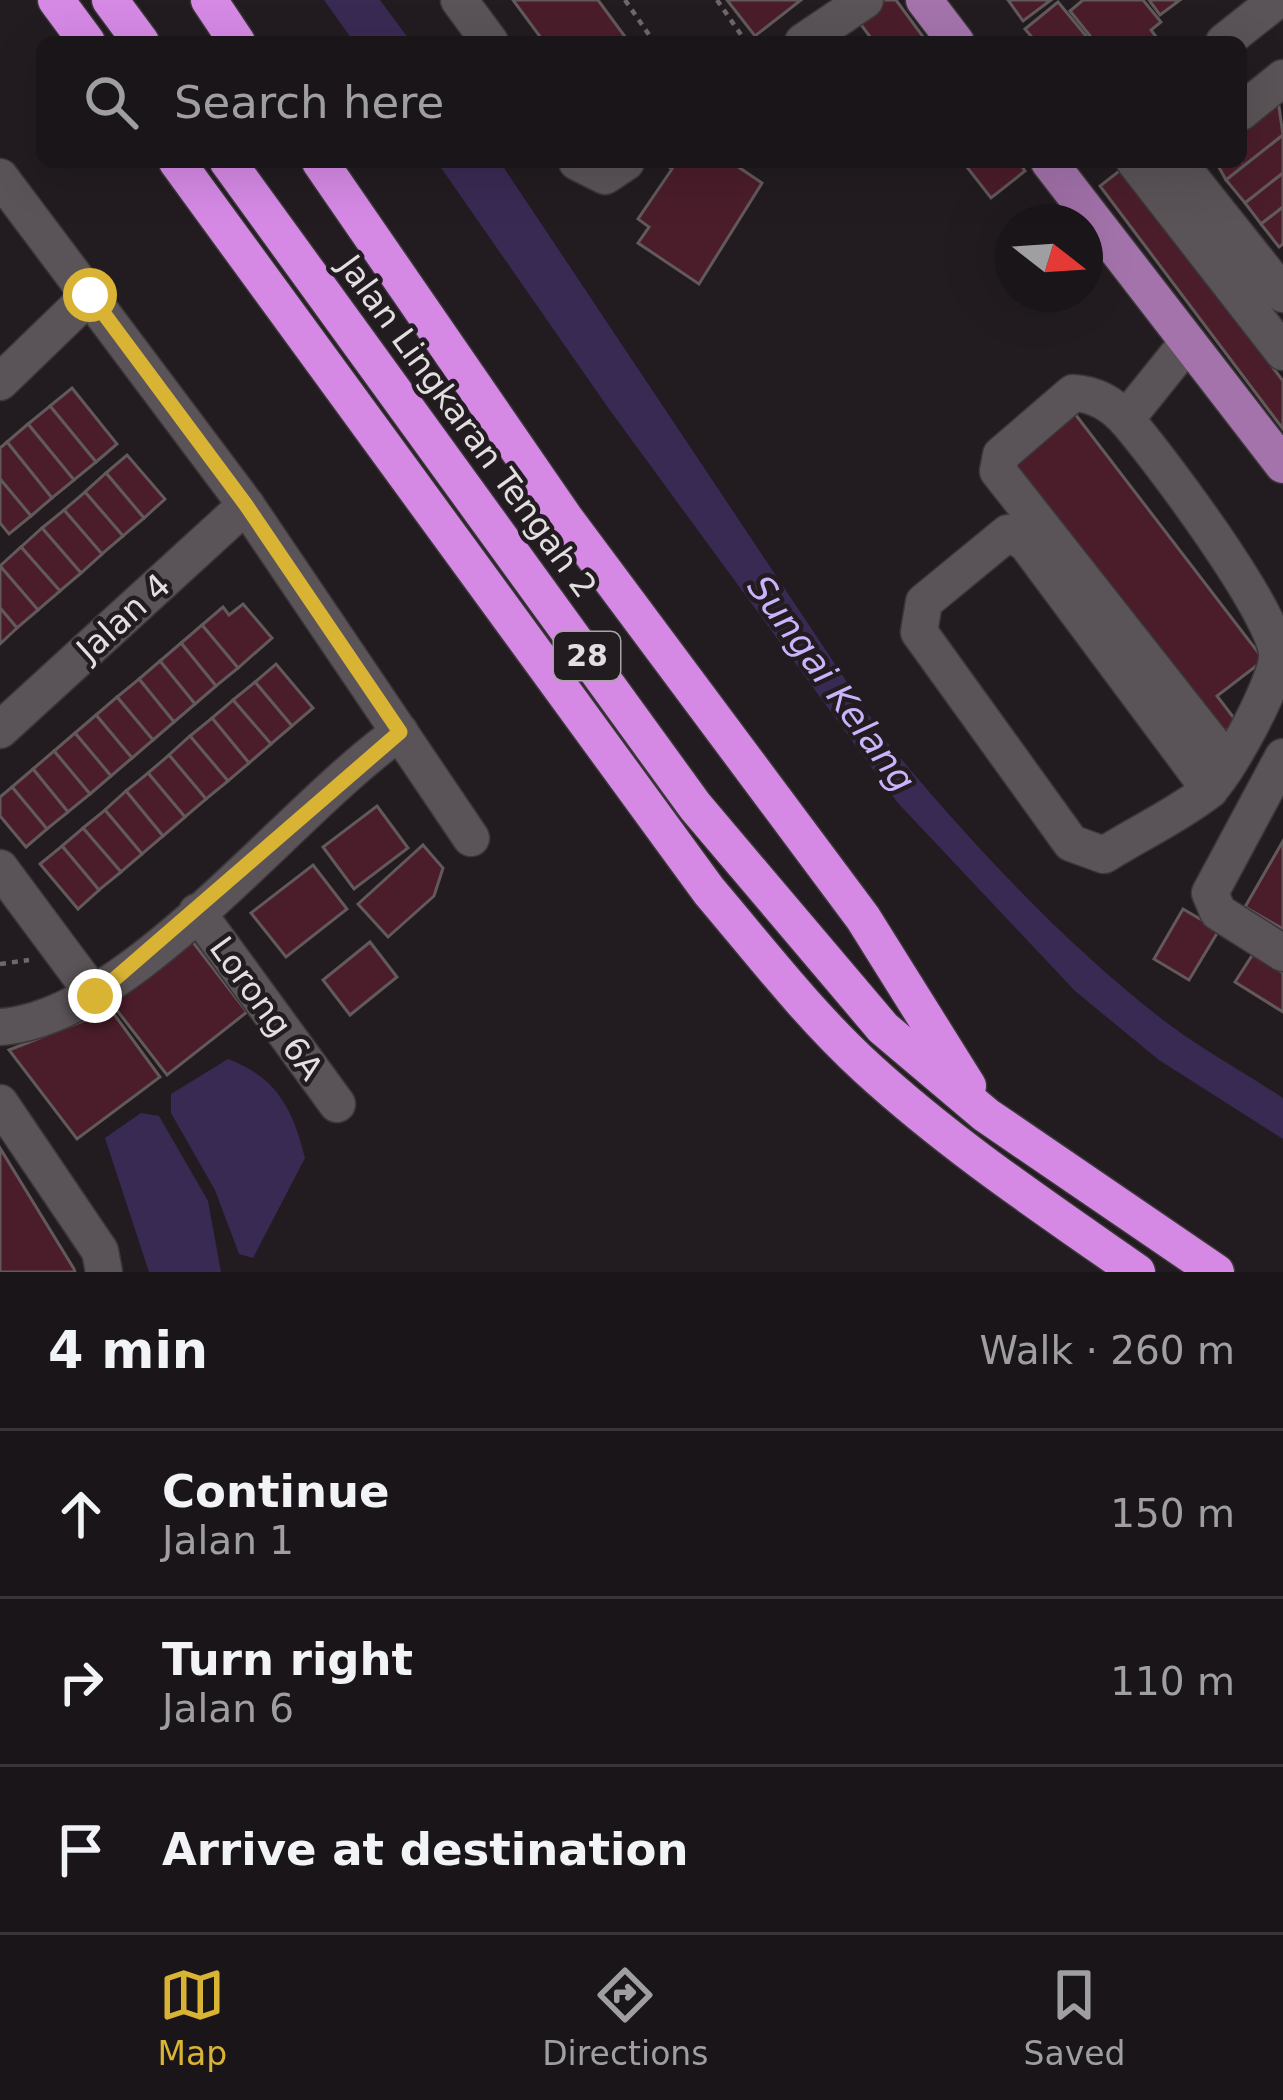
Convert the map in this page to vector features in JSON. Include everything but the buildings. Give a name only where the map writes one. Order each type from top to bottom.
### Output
[{"type":"highway","points":[[56,0],[83,36]]},
{"type":"highway","points":[[110,0],[137,36]]},
{"type":"highway","points":[[131,0],[149,36]]},
{"type":"highway","points":[[208,0],[234,36]]},
{"type":"highway","name":"28","points":[[180,168],[709,891],[793,990],[864,1066],[959,1148],[1122,1267]]},
{"type":"highway","name":"Jalan Lingkaran Tengah 2","points":[[232,168],[748,874],[883,1028],[986,1115],[1216,1272]]},
{"type":"highway","points":[[324,168],[565,518],[862,918],[986,1115]]},
{"type":"main road","points":[[924,0],[951,36]]},
{"type":"main road","points":[[1061,168],[1283,465]]},
{"type":"street","points":[[1232,36],[1277,0]]},
{"type":"street","points":[[811,36],[861,1]]},
{"type":"street","points":[[464,2],[486,36]]},
{"type":"street","points":[[1247,107],[1283,79]]},
{"type":"street","points":[[589,168],[605,176],[617,168]]},
{"type":"street","points":[[1141,168],[1283,352]]},
{"type":"street","points":[[1183,168],[1283,294]]},
{"type":"street","points":[[0,177],[246,505],[471,838]]},
{"type":"street","points":[[0,382],[90,295]]},
{"type":"street","points":[[1126,419],[1188,342]]},
{"type":"street","points":[[1219,776],[998,471],[1001,455],[1073,393],[1094,394],[1126,419],[1265,615],[1277,656],[1266,692],[1219,776],[1104,855],[1072,843],[919,632],[924,602],[1008,533],[1026,543],[1219,776]]},
{"type":"street","name":"Jalan 4","points":[[0,730],[246,505]]},
{"type":"street","points":[[0,1028],[30,1025],[95,996],[400,732]]},
{"type":"street","points":[[1283,757],[1210,893],[1218,912],[1283,953]]},
{"type":"street","points":[[0,868],[95,996]]},
{"type":"street","name":"Lorong 6A","points":[[197,912],[337,1105]]},
{"type":"street","points":[[0,1103],[100,1252],[104,1272]]},
{"type":"path","points":[[625,0],[650,36]]},
{"type":"path","points":[[717,0],[742,36]]},
{"type":"water","points":[[324,0],[380,0],[407,36],[350,36]]},
{"type":"water","name":"Sungai Kelang","points":[[441,168],[504,168],[887,742],[985,854],[1091,960],[1181,1033],[1283,1098],[1283,1139],[1159,1060],[1075,991],[897,802],[609,409]]},
{"type":"water","points":[[228,1059],[259,1076],[281,1098],[305,1158],[253,1258],[239,1254],[215,1190],[171,1113],[171,1094]]},
{"type":"water","points":[[141,1113],[159,1116],[208,1201],[221,1272],[149,1272],[105,1138]]},
{"type":"route","points":[[90,295],[246,505],[400,732],[95,996]]}]
